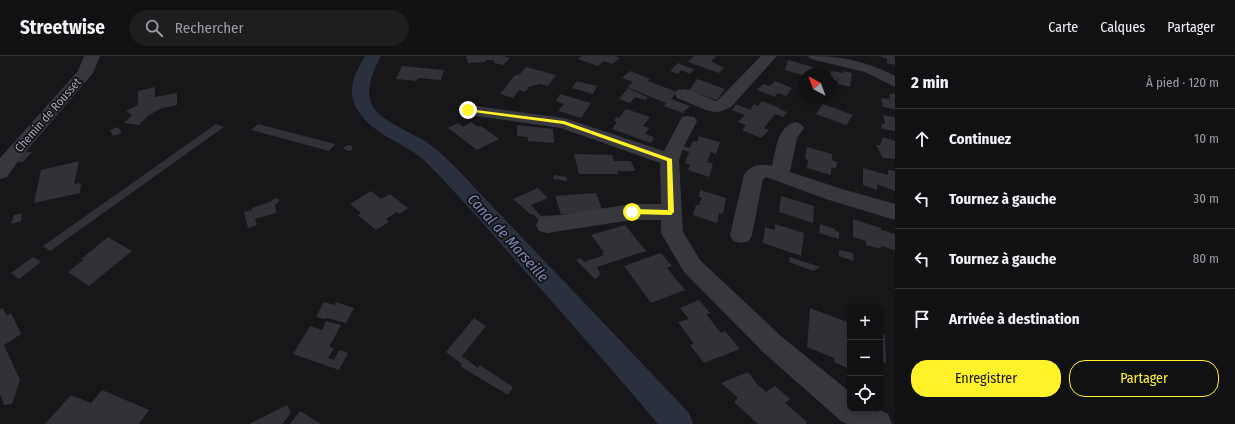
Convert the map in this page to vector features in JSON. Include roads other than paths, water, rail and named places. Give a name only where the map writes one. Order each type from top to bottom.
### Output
[{"type":"street","name":"Chemin de Rousset","points":[[0,172],[14,153],[85,73],[92,56]]},
{"type":"street","points":[[683,94],[716,107],[725,102],[769,56]]},
{"type":"street","points":[[816,56],[870,63],[895,82]]},
{"type":"street","points":[[468,110],[564,123],[670,160]]},
{"type":"street","points":[[688,121],[674,148],[670,160],[671,212],[672,234],[692,266],[773,344],[851,411],[878,424]]},
{"type":"street","points":[[780,175],[788,137],[795,128]]},
{"type":"street","points":[[741,235],[754,174],[764,170],[836,195],[895,212]]},
{"type":"street","points":[[547,225],[632,212],[671,212]]},
{"type":"waterway","name":"Canal de Marseille","points":[[373,56],[363,75],[360,88],[362,101],[372,117],[389,130],[417,145],[434,158],[497,224],[678,424]]}]
